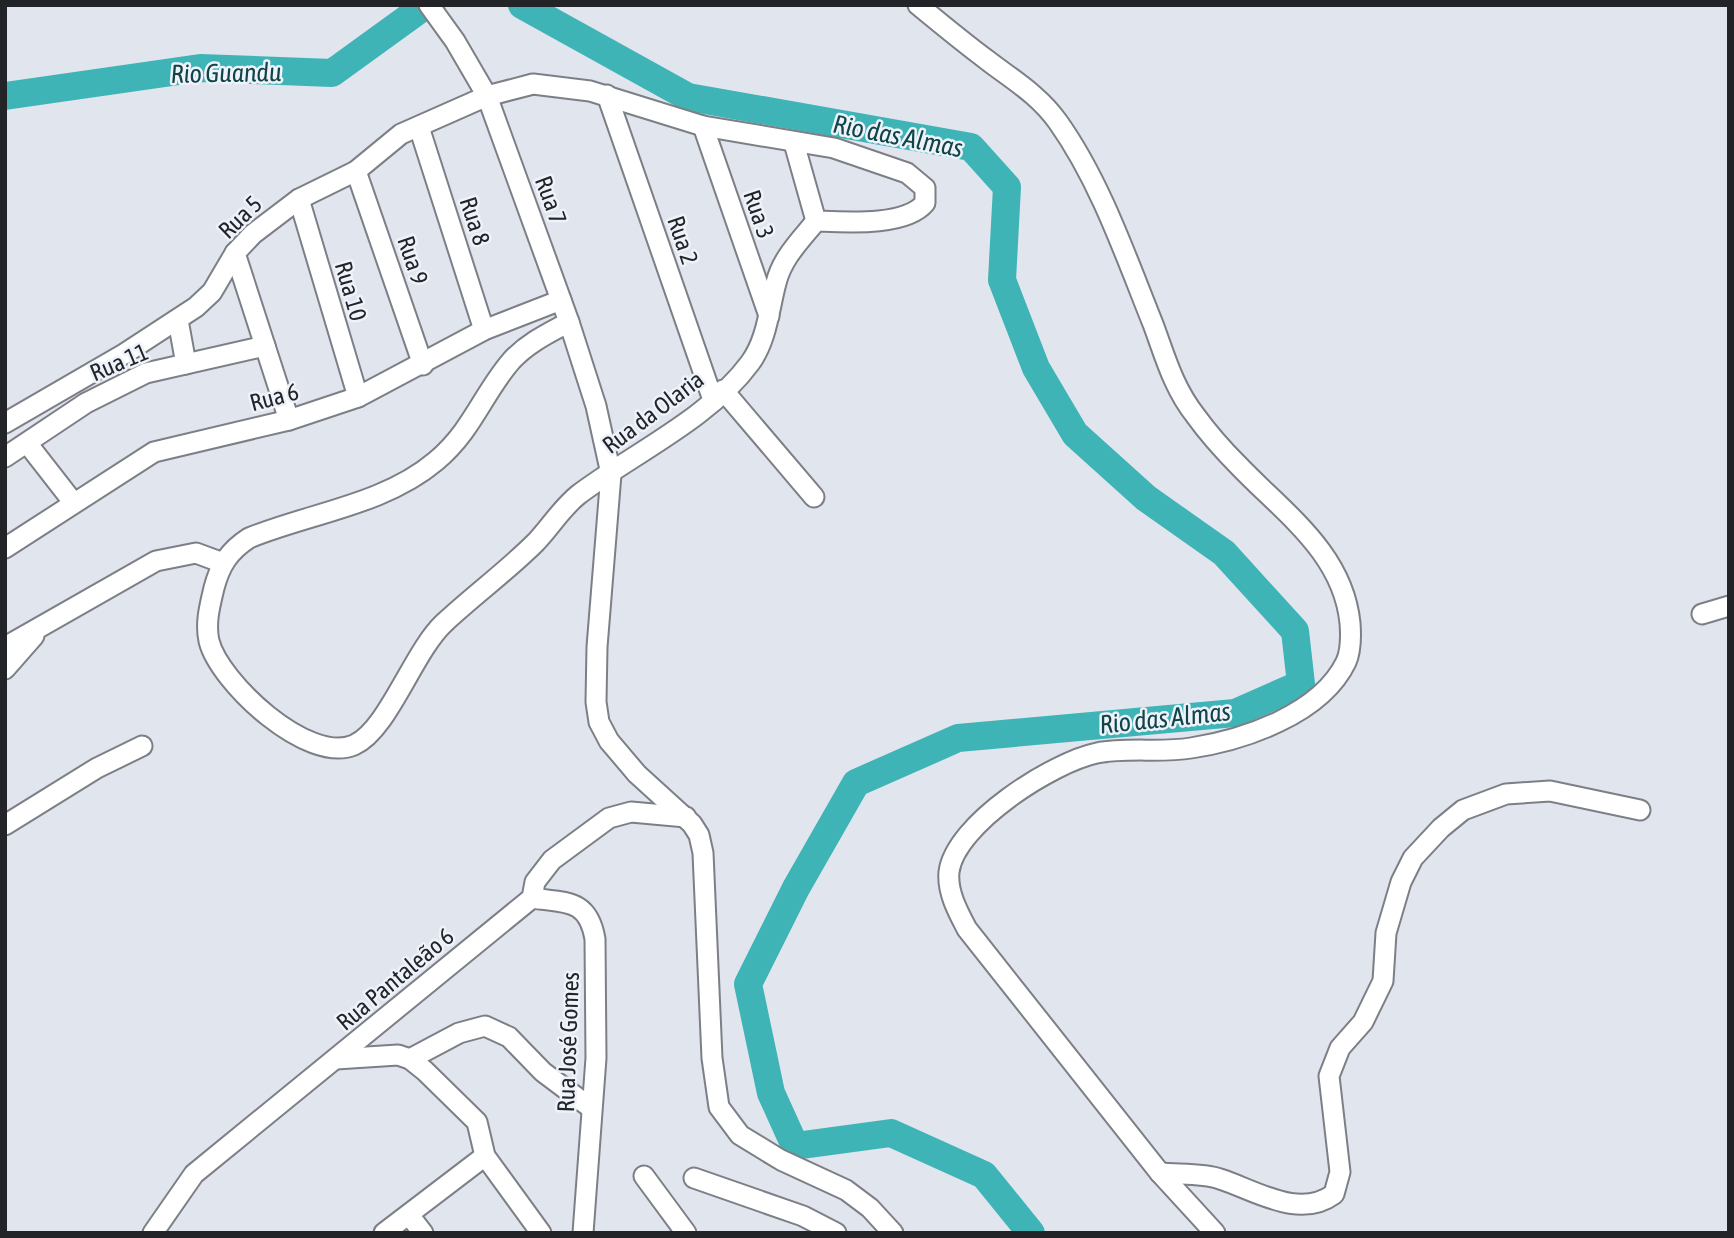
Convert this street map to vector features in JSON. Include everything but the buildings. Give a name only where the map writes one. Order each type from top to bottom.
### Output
[{"type":"street","name":"Rua 7","points":[[429,5],[455,41],[486,96],[569,322],[596,406],[611,474],[597,647],[599,722],[609,741],[637,774],[687,817]]},
{"type":"street","points":[[919,5],[1035,94],[1059,123],[1107,215],[1178,391],[1237,465],[1304,529],[1331,562],[1344,594],[1349,618],[1348,658],[1338,678],[1314,700],[1275,722],[1215,743],[1190,748],[1097,753],[1074,760],[1032,784],[977,824],[958,848],[949,872],[953,904],[967,929],[1160,1172],[1215,1233]]},
{"type":"street","name":"Rua 5","points":[[5,422],[178,320],[212,292],[235,253],[272,218],[299,199],[356,171],[389,141],[486,96],[533,84],[607,95]]},
{"type":"street","points":[[607,95],[703,126],[834,148],[907,173],[925,188],[927,198],[917,211],[876,222],[816,221],[794,143]]},
{"type":"street","name":"Rua 2","points":[[607,95],[718,395],[814,497]]},
{"type":"street","name":"Rua 3","points":[[703,126],[769,317]]},
{"type":"street","name":"Rua 8","points":[[419,127],[484,330]]},
{"type":"street","name":"Rua 9","points":[[356,171],[423,365]]},
{"type":"street","name":"Rua 10","points":[[299,199],[358,397]]},
{"type":"street","name":"Rua da Olaria","points":[[223,563],[210,606],[208,640],[223,667],[250,699],[280,726],[331,747],[352,746],[376,727],[407,673],[440,627],[535,543],[564,507],[718,395],[751,363],[769,317],[776,282],[786,257],[816,221]]},
{"type":"street","points":[[235,253],[289,420]]},
{"type":"street","name":"Rua 6","points":[[5,548],[154,452],[289,420],[358,397],[423,365],[484,330],[561,300]]},
{"type":"street","points":[[178,320],[186,364]]},
{"type":"street","points":[[5,647],[139,568],[168,556],[196,553],[223,563],[230,552],[250,538],[386,491],[423,471],[458,441],[512,360],[535,340],[569,322]]},
{"type":"street","name":"Rua 11","points":[[5,457],[102,393],[146,373],[265,346]]},
{"type":"street","points":[[27,443],[73,502]]},
{"type":"street","points":[[1702,614],[1729,606]]},
{"type":"street","points":[[5,668],[43,625]]},
{"type":"street","points":[[5,825],[97,768],[142,746]]},
{"type":"street","points":[[1160,1172],[1218,1178],[1259,1196],[1284,1202],[1312,1204],[1326,1200],[1334,1194],[1340,1172],[1329,1076],[1340,1048],[1363,1022],[1382,981],[1386,933],[1401,882],[1413,858],[1441,828],[1463,810],[1506,794],[1550,792],[1640,810]]},
{"type":"street","name":"Rua Pantaleão 6","points":[[153,1233],[194,1174],[532,898],[535,882],[552,860],[609,818],[631,811],[687,817]]},
{"type":"street","points":[[687,817],[699,835],[703,853],[712,1058],[719,1107],[740,1135],[782,1160],[846,1190],[870,1208],[893,1233]]},
{"type":"street","name":"Rua José Gomes","points":[[532,898],[574,904],[584,910],[593,926],[596,1058],[583,1233]]},
{"type":"street","points":[[410,1059],[458,1033],[485,1026],[509,1037],[543,1072],[591,1108]]},
{"type":"street","points":[[336,1059],[398,1055],[410,1059],[477,1122],[485,1156],[541,1233]]},
{"type":"street","points":[[384,1233],[485,1156]]},
{"type":"street","points":[[644,1176],[686,1233]]},
{"type":"street","points":[[694,1178],[803,1216],[836,1233]]},
{"type":"street","points":[[409,1215],[423,1233]]},
{"type":"waterway","name":"Rio Guandu","points":[[5,96],[200,68],[332,73],[426,5]]},
{"type":"waterway","name":"Rio das Almas","points":[[522,5],[688,97],[971,147],[1007,187],[1002,280],[1036,368],[1075,434],[1146,498],[1224,553],[1295,631],[1301,684],[1235,713],[958,738],[856,783],[796,888],[748,984],[771,1093],[795,1146],[891,1133],[984,1175],[1031,1233]]}]
